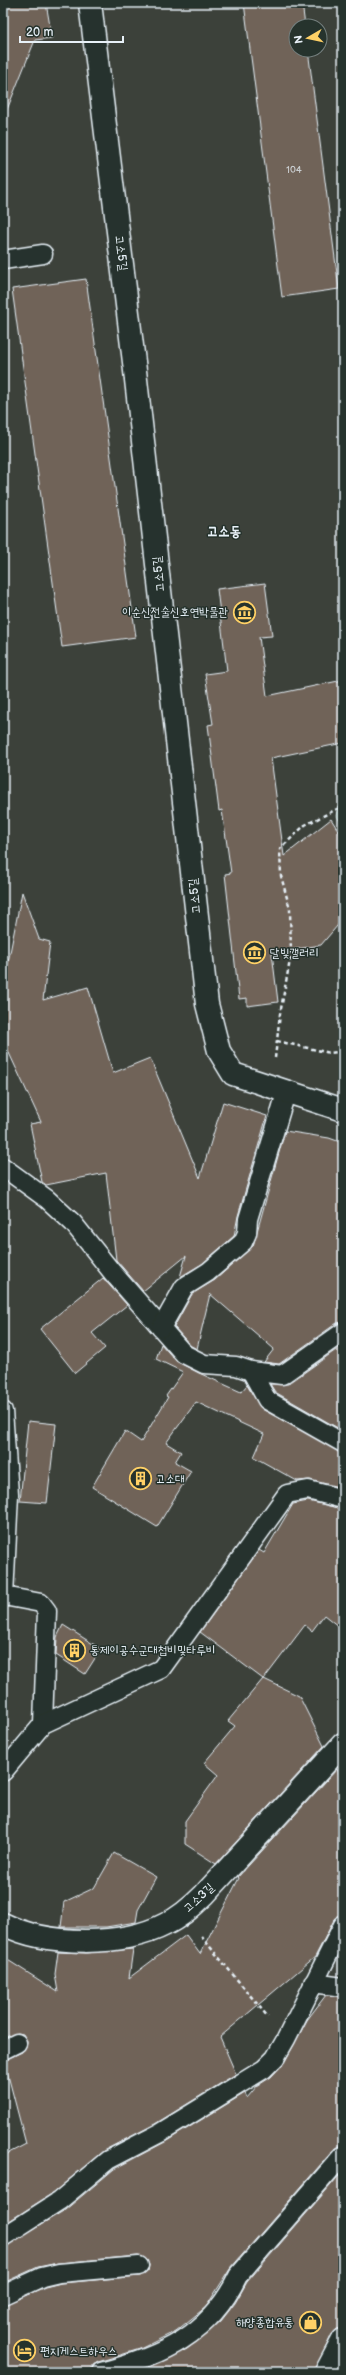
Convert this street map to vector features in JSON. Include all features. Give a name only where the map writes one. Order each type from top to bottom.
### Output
[{"type":"street","name":"고소5길","points":[[90,3],[134,362],[207,1004],[219,1051],[234,1074],[278,1090],[343,1110]]},
{"type":"street","name":"고소3길","points":[[3,1924],[48,1938],[82,1940],[140,1933],[166,1924],[183,1914],[213,1885],[343,1744]]},
{"type":"street","points":[[326,2372],[343,2340]]},
{"type":"lane","points":[[3,260],[43,254]]},
{"type":"lane","points":[[161,1328],[184,1287],[208,1272],[243,1242],[247,1233],[248,1219],[278,1090]]},
{"type":"lane","points":[[3,1167],[46,1199],[73,1223],[112,1272],[184,1354],[197,1362],[236,1366],[251,1372],[282,1375],[343,1332]]},
{"type":"lane","points":[[251,1372],[267,1400],[343,1443]]},
{"type":"lane","points":[[3,1410],[9,1494],[4,1596],[42,1603],[47,1611],[43,1724]]},
{"type":"lane","points":[[3,1772],[43,1724],[161,1669],[287,1494],[308,1490],[343,1499]]},
{"type":"lane","points":[[3,2237],[59,2201],[108,2160],[160,2133],[264,2068],[275,2058],[343,1925]]},
{"type":"lane","points":[[313,1983],[343,1987]]},
{"type":"lane","points":[[101,2372],[156,2355],[187,2339],[212,2317],[230,2293],[238,2276],[343,2155]]},
{"type":"lane","points":[[3,2295],[42,2277],[59,2273],[140,2266]]},
{"type":"path","points":[[278,1090],[277,1041],[291,955],[290,908],[281,876],[280,849],[305,825],[343,806]]},
{"type":"path","points":[[277,1041],[330,1053],[338,1052],[343,1025]]},
{"type":"path","points":[[183,1914],[286,2039]]},
{"type":"green space","points":[[343,799],[343,828],[337,816],[341,800]]},
{"type":"building","points":[[3,3],[46,3],[52,38],[35,40],[4,117]]},
{"type":"building","points":[[244,3],[302,3],[304,18],[288,18],[288,58],[309,58],[339,289],[282,297]]},
{"type":"building","points":[[86,279],[136,637],[62,647],[12,289]]},
{"type":"building","points":[[265,583],[272,636],[259,637],[267,696],[343,680],[343,743],[271,758],[284,856],[331,819],[343,838],[343,919],[321,945],[272,953],[278,1002],[247,1006],[247,998],[239,999],[225,874],[231,873],[222,810],[219,811],[208,725],[213,724],[205,674],[227,671],[217,589]]},
{"type":"building","points":[[22,892],[39,939],[50,942],[43,1000],[88,987],[113,1073],[150,1058],[200,1178],[223,1102],[267,1116],[238,1216],[234,1236],[202,1264],[180,1277],[186,1256],[143,1291],[116,1260],[106,1173],[46,1185],[42,1182],[30,1124],[41,1122],[3,1040],[3,988]]},
{"type":"building","points":[[285,1131],[329,1138],[343,1143],[343,1322],[337,1323],[279,1364],[264,1362],[274,1349],[210,1294],[197,1349],[191,1346],[174,1327],[192,1294],[215,1280],[253,1246]]},
{"type":"building","points":[[103,1278],[127,1305],[92,1333],[105,1348],[75,1373],[40,1329]]},
{"type":"building","points":[[161,1344],[176,1361],[199,1373],[241,1392],[247,1385],[262,1409],[343,1453],[343,1488],[310,1480],[297,1481],[254,1457],[264,1434],[196,1402],[166,1443],[181,1452],[175,1462],[191,1471],[157,1527],[92,1487],[125,1431],[141,1442],[168,1397],[166,1396],[183,1372],[156,1359]]},
{"type":"building","points":[[343,1345],[343,1431],[275,1392],[270,1384],[288,1384]]},
{"type":"building","points":[[28,1421],[56,1424],[47,1503],[20,1501]]},
{"type":"building","points":[[308,1501],[343,1509],[343,1630],[324,1615],[312,1631],[305,1625],[264,1679],[299,1696],[324,1746],[216,1864],[185,1844],[185,1821],[218,1775],[204,1763],[235,1726],[228,1721],[263,1679],[200,1632],[259,1550],[264,1553],[293,1504]]},
{"type":"building","name":"통제이공수군대첩비및타루비","points":[[63,1625],[101,1649],[85,1674],[56,1655],[57,1637]]},
{"type":"building","points":[[337,1769],[343,1782],[343,1915],[334,1920],[315,1957],[220,2037],[236,2074],[155,2124],[103,2151],[53,2193],[3,2225],[3,2156],[26,2144],[4,2060],[22,2052],[27,2043],[23,2034],[18,2033],[3,2038],[3,1957],[58,1992],[55,1974],[58,1952],[85,1953],[133,1949],[129,1978],[186,1935],[200,1954],[239,1878],[238,1877]]},
{"type":"building","points":[[114,1853],[156,1877],[138,1910],[136,1922],[106,1927],[61,1927],[64,1902],[94,1888]]},
{"type":"building","points":[[326,1995],[343,1997],[343,2145],[335,2148],[230,2269],[206,2307],[176,2331],[140,2349],[98,2362],[93,2365],[91,2372],[3,2372],[3,2305],[45,2287],[61,2283],[140,2276],[148,2271],[149,2265],[147,2260],[138,2256],[58,2263],[38,2267],[3,2283],[3,2247],[65,2210],[114,2169],[165,2142],[245,2093],[247,2098],[257,2086],[271,2077],[284,2063],[307,2020]]},
{"type":"building","points":[[343,2171],[343,2328],[337,2329],[332,2334],[314,2372],[137,2372],[187,2349],[221,2321],[235,2303],[247,2282]]},
{"type":"place","name":"이순신전술신호연박물관","points":[[244,612]]},
{"type":"place","name":"달빛갤러리","points":[[255,953]]},
{"type":"place","name":"고소대","points":[[141,1479]]},
{"type":"place","name":"통제이공수군대첩비및타루비","points":[[75,1650]]},
{"type":"place","name":"해양종합유통","points":[[310,2322]]},
{"type":"place","name":"편지게스트하우스","points":[[24,2351]]},
{"type":"district","name":"고소동","points":[[224,531]]}]
